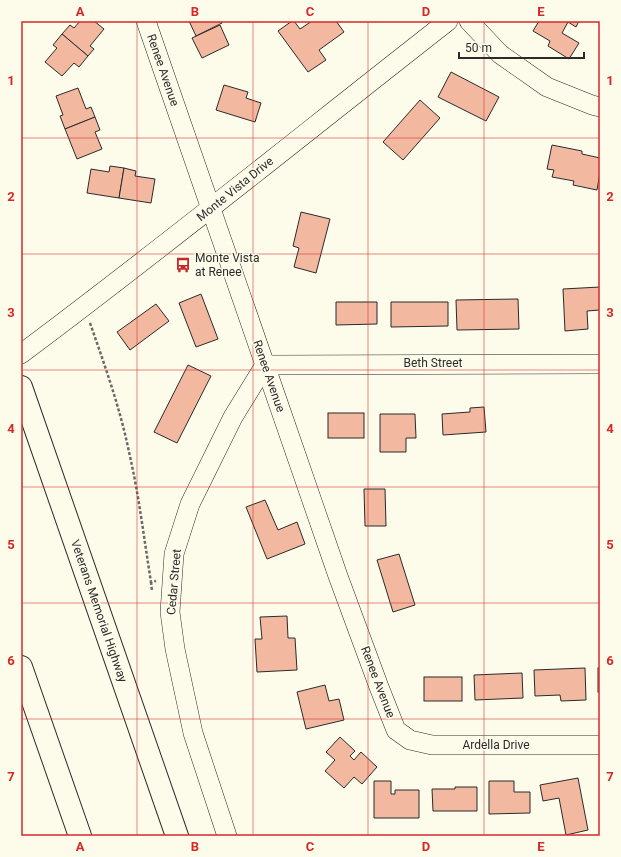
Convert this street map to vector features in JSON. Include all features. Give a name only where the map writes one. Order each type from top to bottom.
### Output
[{"type":"highway","name":"Veterans Memorial Highway","points":[[21,387],[177,836]]},
{"type":"highway","points":[[21,667],[80,836]]},
{"type":"street","name":"Renee Avenue","points":[[146,21],[338,576],[396,730]]},
{"type":"street","name":"Monte Vista Drive","points":[[21,354],[84,316],[288,146],[448,21]]},
{"type":"street","points":[[468,21],[500,54],[547,87],[592,105],[600,106]]},
{"type":"street","name":"Beth Street","points":[[265,365],[600,364]]},
{"type":"street","name":"Cedar Street","points":[[227,836],[193,733],[175,649],[170,612],[172,578],[174,554],[190,504],[233,417],[265,365]]},
{"type":"street","name":"Ardella Drive","points":[[396,730],[410,740],[432,745],[600,745]]},
{"type":"path","points":[[84,316],[115,395],[122,420],[131,461],[151,582],[172,578]]},
{"type":"building","points":[[80,21],[94,21],[104,29],[90,46],[94,49],[88,56],[62,34],[70,25],[74,28]]},
{"type":"building","points":[[189,21],[221,21],[222,23],[196,36]]},
{"type":"building","points":[[294,21],[300,29],[312,21],[336,21],[344,32],[319,50],[326,60],[308,72],[278,31]]},
{"type":"building","points":[[539,21],[579,21],[576,27],[568,22],[562,33],[579,43],[569,59],[548,46],[550,41],[533,31]]},
{"type":"building","points":[[220,25],[229,45],[202,58],[192,38]]},
{"type":"building","points":[[62,34],[88,56],[79,67],[74,63],[62,76],[45,62],[57,48],[53,45]]},
{"type":"building","points":[[451,72],[499,97],[486,121],[438,97]]},
{"type":"building","points":[[224,85],[248,92],[246,98],[261,103],[255,122],[216,110]]},
{"type":"building","points":[[78,88],[86,109],[91,107],[95,117],[65,129],[60,116],[63,115],[56,96]]},
{"type":"building","points":[[420,100],[440,118],[403,160],[383,142]]},
{"type":"building","points":[[95,117],[100,130],[95,132],[102,149],[77,159],[65,129]]},
{"type":"building","points":[[552,145],[582,151],[582,154],[600,158],[600,173],[597,190],[573,185],[574,181],[552,177],[554,170],[547,169]]},
{"type":"building","points":[[110,166],[124,168],[119,198],[87,193],[91,169],[109,172]]},
{"type":"building","points":[[124,168],[136,171],[135,176],[155,179],[151,203],[119,198]]},
{"type":"building","points":[[301,212],[330,219],[316,273],[294,267],[299,248],[293,246]]},
{"type":"building","points":[[600,287],[600,310],[587,311],[588,329],[565,331],[563,289]]},
{"type":"building","points":[[201,294],[218,339],[196,347],[179,303]]},
{"type":"building","points":[[518,299],[519,329],[457,330],[456,300]]},
{"type":"building","points":[[336,302],[377,302],[377,324],[336,325]]},
{"type":"building","points":[[391,302],[448,302],[448,326],[391,327]]},
{"type":"building","points":[[156,304],[169,321],[130,350],[117,332]]},
{"type":"building","points":[[188,365],[211,376],[177,443],[154,432]]},
{"type":"building","points":[[484,407],[486,432],[443,435],[442,414],[470,412],[470,408]]},
{"type":"building","points":[[328,413],[364,413],[364,438],[328,438]]},
{"type":"building","points":[[380,414],[415,414],[416,438],[406,438],[406,452],[380,452]]},
{"type":"building","points":[[364,489],[385,489],[386,526],[365,526]]},
{"type":"building","points":[[265,500],[278,530],[297,522],[305,544],[267,559],[246,507]]},
{"type":"building","points":[[399,554],[415,605],[393,612],[377,560]]},
{"type":"building","points":[[287,616],[288,638],[295,638],[297,670],[257,672],[255,639],[262,639],[260,617]]},
{"type":"building","points":[[585,668],[586,700],[561,701],[560,695],[535,696],[534,670]]},
{"type":"building","points":[[598,668],[600,668],[600,692],[598,692]]},
{"type":"building","points":[[522,673],[523,698],[475,700],[474,675]]},
{"type":"building","points":[[424,677],[462,677],[462,701],[424,701]]},
{"type":"building","points":[[325,685],[329,701],[339,699],[344,720],[306,729],[297,692]]},
{"type":"building","points":[[340,737],[355,751],[350,756],[354,760],[361,752],[377,767],[362,784],[354,777],[344,788],[325,771],[335,760],[326,752]]},
{"type":"building","points":[[578,778],[588,830],[566,835],[559,798],[543,801],[540,785]]},
{"type":"building","points":[[374,781],[391,781],[391,794],[395,794],[395,790],[419,790],[419,818],[374,818]]},
{"type":"building","points":[[489,781],[514,781],[514,792],[530,792],[530,813],[489,814]]},
{"type":"building","points":[[455,787],[477,787],[477,811],[433,811],[432,789],[455,789]]},
{"type":"place","name":"Monte Vista at Renee","points":[[183,265]]}]
